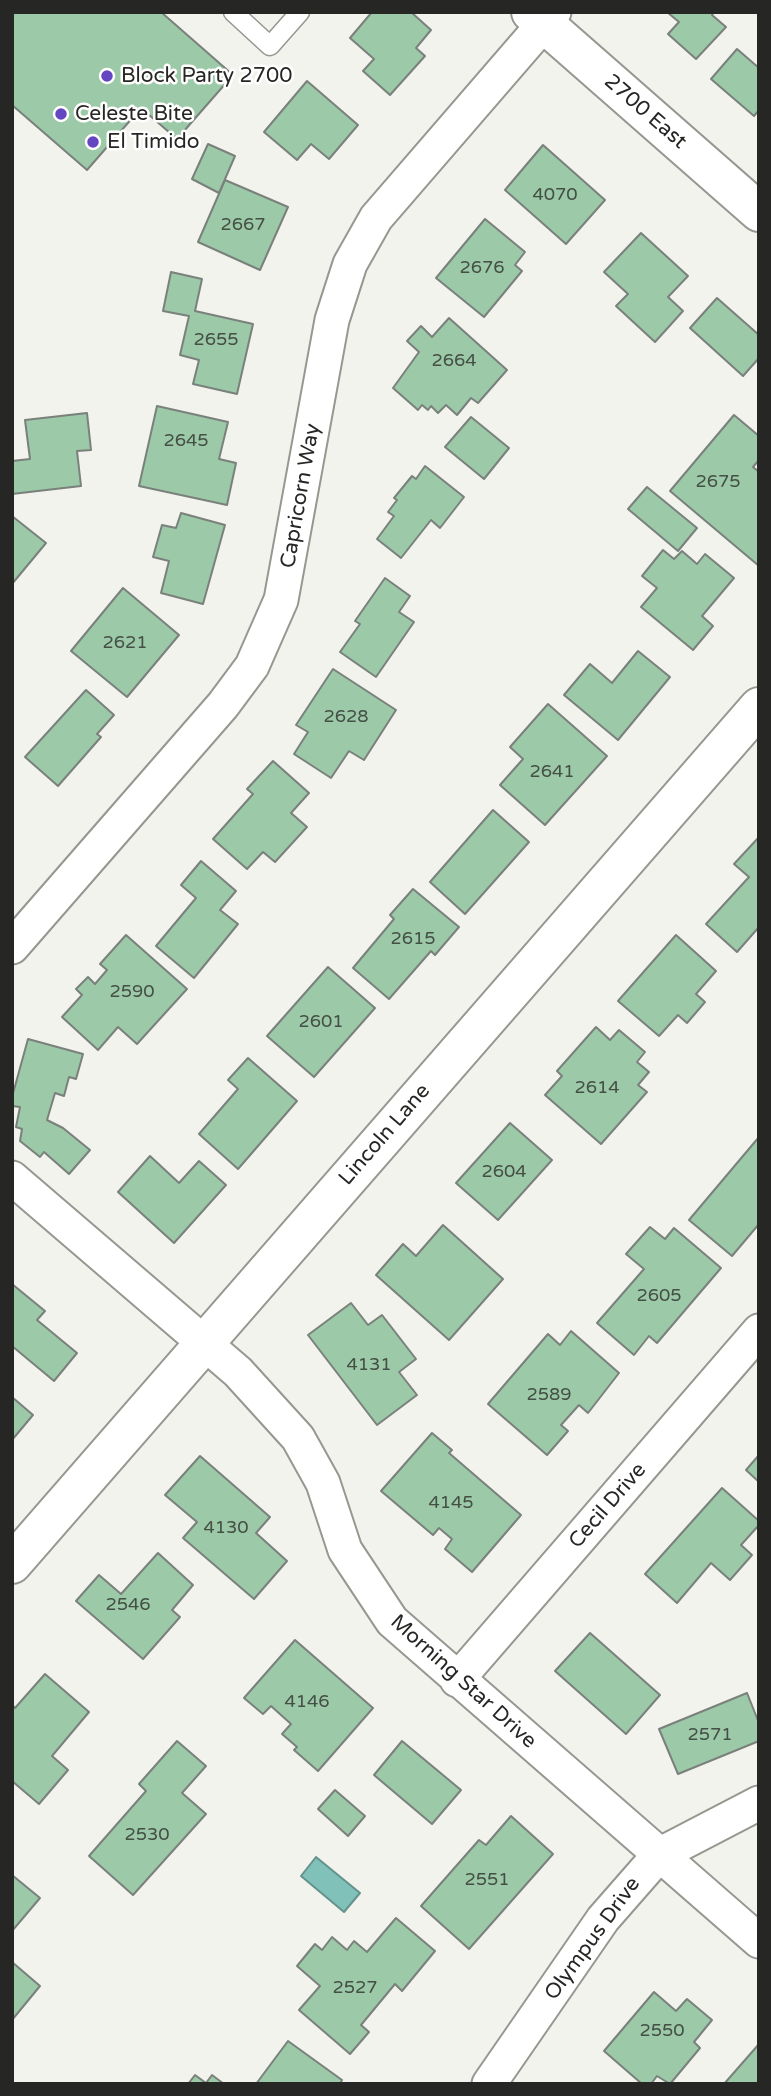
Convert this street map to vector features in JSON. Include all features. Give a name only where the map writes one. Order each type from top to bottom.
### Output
[{"type":"street","name":"2700 East","points":[[543,16],[759,212]]},
{"type":"street","name":"Capricorn Way","points":[[12,947],[223,705],[252,666],[273,623],[286,579],[332,320],[350,264],[376,218],[543,16]]},
{"type":"street","name":"Lincoln Lane","points":[[12,1564],[759,706]]},
{"type":"street","name":"Morning Star Drive","points":[[12,1178],[238,1372],[298,1438],[323,1483],[345,1550],[373,1597],[392,1621],[759,1941]]},
{"type":"street","name":"Cecil Drive","points":[[457,1680],[759,1331]]},
{"type":"street","name":"Olympus Drive","points":[[489,2084],[603,1919],[659,1855],[759,1804]]},
{"type":"lane","points":[[233,12],[270,46],[300,12]]},
{"type":"water","points":[[316,1857],[360,1893],[344,1912],[301,1876]]},
{"type":"building","points":[[12,12],[161,12],[233,75],[177,139],[141,108],[87,170],[12,105]]},
{"type":"building","points":[[372,12],[411,12],[431,30],[416,48],[425,56],[390,95],[363,71],[374,59],[350,38]]},
{"type":"building","points":[[667,12],[714,12],[712,15],[726,27],[696,59],[668,34],[679,22]]},
{"type":"building","points":[[737,49],[759,68],[759,110],[754,116],[711,79]]},
{"type":"building","points":[[307,81],[358,125],[329,159],[311,144],[297,160],[264,132]]},
{"type":"building","points":[[208,144],[235,156],[219,193],[192,179]]},
{"type":"building","points":[[543,145],[605,200],[566,244],[505,190]]},
{"type":"building","points":[[225,180],[288,207],[260,270],[198,242]]},
{"type":"building","points":[[485,219],[525,252],[515,265],[522,271],[484,317],[436,278]]},
{"type":"building","points":[[641,233],[688,276],[668,297],[683,311],[655,342],[616,306],[628,294],[604,272]]},
{"type":"building","points":[[171,272],[202,279],[195,311],[253,324],[237,394],[193,384],[199,360],[180,355],[189,316],[163,311]]},
{"type":"building","points":[[717,298],[759,335],[759,358],[743,376],[690,328]]},
{"type":"building","points":[[449,318],[507,370],[478,403],[471,398],[457,415],[446,405],[438,413],[431,406],[428,410],[422,405],[418,410],[393,388],[419,352],[407,341],[421,326],[432,337]]},
{"type":"building","points":[[157,406],[228,422],[219,459],[236,463],[227,505],[139,486]]},
{"type":"building","points":[[87,413],[91,450],[77,451],[81,486],[12,494],[12,461],[30,459],[25,420]]},
{"type":"building","points":[[734,415],[759,436],[759,460],[753,467],[759,472],[759,566],[670,491]]},
{"type":"building","points":[[471,417],[509,448],[484,479],[445,447]]},
{"type":"building","points":[[425,466],[464,497],[440,528],[431,520],[401,558],[377,539],[394,516],[388,512],[397,500],[394,498],[412,476],[416,479]]},
{"type":"building","points":[[647,487],[697,528],[678,551],[628,509]]},
{"type":"building","points":[[181,513],[225,525],[203,604],[161,593],[169,561],[153,557],[162,525],[176,528]]},
{"type":"building","points":[[12,516],[46,543],[12,584]]},
{"type":"building","points":[[663,550],[674,559],[682,551],[697,564],[705,554],[734,578],[702,616],[713,626],[693,650],[641,607],[657,588],[642,576]]},
{"type":"building","points":[[385,578],[410,596],[399,612],[414,622],[376,677],[340,652],[360,624],[355,621]]},
{"type":"building","points":[[123,588],[179,635],[127,697],[71,651]]},
{"type":"building","points":[[638,651],[670,677],[618,740],[564,695],[590,664],[612,683]]},
{"type":"building","points":[[333,669],[396,710],[364,760],[349,751],[331,778],[294,754],[308,732],[296,725]]},
{"type":"building","points":[[86,690],[114,715],[97,734],[101,737],[58,786],[25,757]]},
{"type":"building","points":[[548,704],[607,756],[545,825],[500,785],[523,759],[510,747]]},
{"type":"building","points":[[273,761],[309,793],[291,813],[307,827],[275,862],[263,852],[247,869],[213,839],[253,794],[247,789]]},
{"type":"building","points":[[493,810],[529,842],[465,914],[430,882]]},
{"type":"building","points":[[759,837],[759,927],[737,952],[706,924],[749,877],[734,864]]},
{"type":"building","points":[[201,861],[236,891],[220,910],[238,924],[194,978],[156,946],[196,898],[181,885]]},
{"type":"building","points":[[413,889],[459,927],[435,955],[431,951],[389,999],[353,968],[394,919],[390,915]]},
{"type":"building","points":[[126,935],[187,989],[137,1044],[118,1027],[98,1050],[62,1017],[82,995],[76,989],[88,977],[95,984],[107,970],[100,964]]},
{"type":"building","points":[[676,935],[716,971],[696,994],[705,1002],[687,1023],[678,1015],[659,1036],[618,1001]]},
{"type":"building","points":[[328,967],[375,1008],[314,1077],[267,1036]]},
{"type":"building","points":[[596,1027],[610,1040],[619,1030],[645,1052],[637,1062],[649,1072],[638,1085],[647,1092],[601,1144],[545,1095],[562,1076],[557,1071]]},
{"type":"building","points":[[28,1039],[83,1054],[76,1079],[69,1077],[64,1096],[55,1093],[47,1120],[63,1128],[90,1150],[69,1174],[44,1152],[40,1157],[20,1141],[22,1129],[16,1127],[20,1107],[12,1106],[12,1097]]},
{"type":"building","points":[[248,1058],[297,1101],[238,1169],[199,1134],[238,1089],[228,1080]]},
{"type":"building","points":[[510,1123],[552,1160],[498,1220],[456,1183]]},
{"type":"building","points":[[759,1137],[759,1224],[732,1256],[689,1220]]},
{"type":"building","points":[[150,1156],[179,1183],[199,1161],[226,1185],[174,1243],[118,1192]]},
{"type":"building","points":[[443,1225],[503,1279],[449,1340],[376,1275],[403,1244],[416,1256]]},
{"type":"building","points":[[650,1227],[665,1239],[674,1228],[721,1268],[657,1343],[649,1336],[634,1355],[597,1323],[644,1269],[626,1254]]},
{"type":"building","points":[[12,1284],[45,1311],[37,1320],[77,1353],[54,1381],[12,1346]]},
{"type":"building","points":[[351,1303],[368,1325],[382,1315],[416,1359],[399,1372],[417,1395],[377,1425],[308,1335]]},
{"type":"building","points":[[571,1331],[619,1373],[588,1413],[579,1405],[561,1425],[568,1431],[547,1455],[488,1404],[548,1334],[560,1345]]},
{"type":"building","points":[[12,1397],[33,1415],[12,1440]]},
{"type":"building","points":[[432,1433],[452,1450],[449,1453],[521,1515],[472,1572],[445,1549],[452,1539],[439,1528],[433,1535],[381,1491]]},
{"type":"building","points":[[759,1455],[759,1482],[746,1470]]},
{"type":"building","points":[[200,1456],[270,1517],[256,1533],[287,1561],[254,1599],[183,1538],[197,1522],[165,1495]]},
{"type":"building","points":[[722,1488],[759,1521],[759,1525],[741,1545],[752,1555],[730,1580],[711,1563],[677,1603],[645,1574]]},
{"type":"building","points":[[158,1553],[193,1585],[172,1610],[180,1617],[143,1659],[76,1601],[99,1575],[121,1594]]},
{"type":"building","points":[[590,1633],[660,1695],[626,1734],[555,1671]]},
{"type":"building","points":[[295,1640],[373,1708],[318,1771],[294,1750],[297,1747],[282,1734],[291,1724],[271,1706],[263,1714],[244,1698]]},
{"type":"building","points":[[45,1674],[89,1712],[52,1756],[68,1770],[39,1804],[12,1781],[12,1705],[15,1708]]},
{"type":"building","points":[[747,1693],[759,1723],[759,1741],[678,1774],[659,1729]]},
{"type":"building","points":[[177,1741],[206,1766],[182,1793],[206,1814],[133,1895],[89,1856],[146,1791],[139,1784]]},
{"type":"building","points":[[402,1741],[461,1790],[432,1824],[374,1775]]},
{"type":"building","points":[[335,1790],[365,1816],[348,1836],[318,1809]]},
{"type":"building","points":[[511,1816],[553,1854],[469,1949],[421,1906],[479,1840],[486,1845]]},
{"type":"building","points":[[12,1875],[40,1898],[12,1931]]},
{"type":"building","points":[[396,1918],[435,1951],[402,1991],[395,1984],[361,2025],[369,2032],[350,2054],[299,2010],[320,1986],[297,1966],[315,1944],[322,1950],[332,1937],[347,1950],[354,1941],[367,1952]]},
{"type":"building","points":[[12,1962],[40,1986],[12,2020]]},
{"type":"building","points":[[654,1992],[676,2011],[687,1999],[712,2020],[694,2042],[700,2048],[670,2084],[657,2076],[651,2084],[642,2084],[604,2051]]},
{"type":"building","points":[[288,2041],[342,2080],[340,2084],[256,2084]]},
{"type":"building","points":[[759,2044],[759,2084],[724,2084]]},
{"type":"building","points":[[195,2075],[206,2083],[212,2075],[224,2084],[188,2084]]},
{"type":"place","name":"Block Party 2700","points":[[107,76]]},
{"type":"place","name":"Celeste Bite","points":[[61,114]]},
{"type":"place","name":"El Timido","points":[[93,142]]}]
